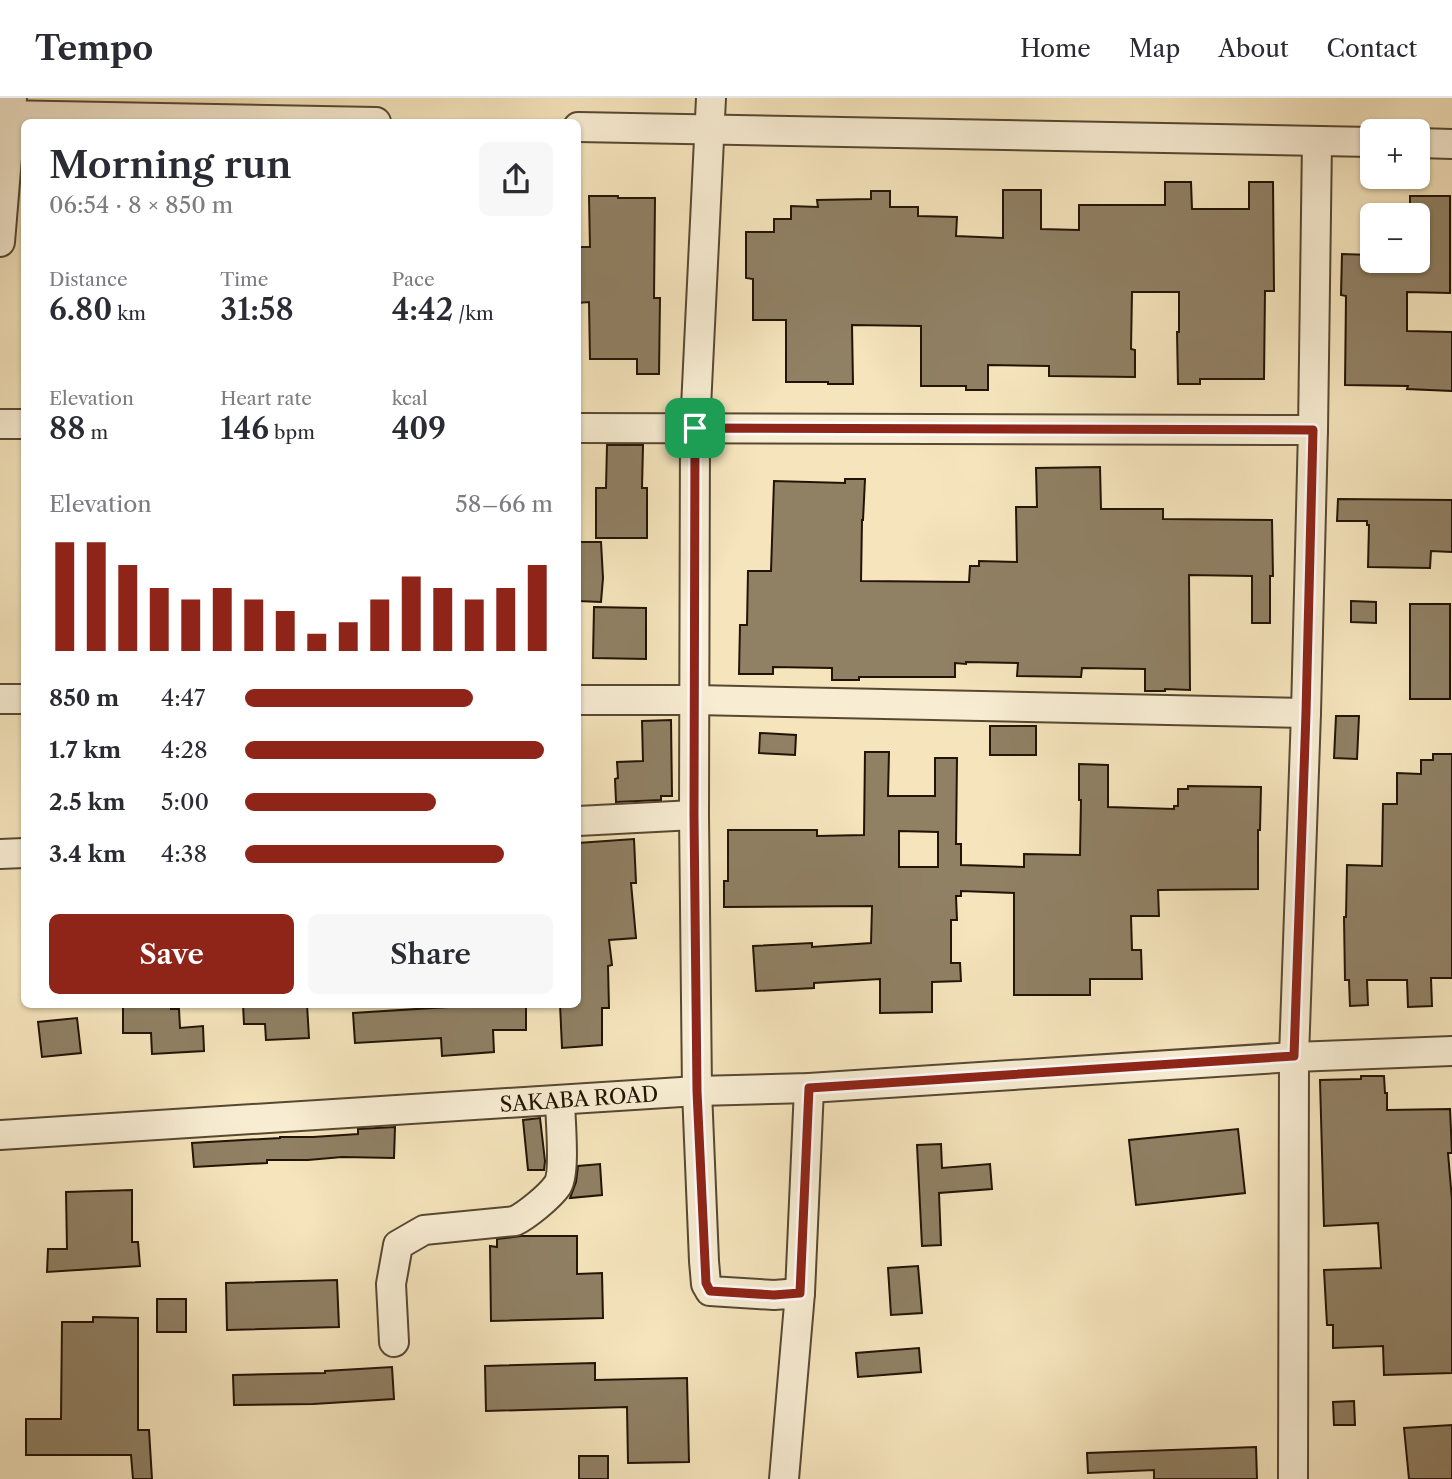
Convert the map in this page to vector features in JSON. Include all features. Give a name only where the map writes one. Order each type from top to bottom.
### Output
[{"type":"street","points":[[711,98],[695,428],[694,815],[697,1091],[706,1283],[710,1291],[774,1295],[800,1293]]},
{"type":"street","points":[[0,242],[8,109],[291,119]]},
{"type":"street","points":[[581,127],[1360,142]]},
{"type":"street","points":[[1293,1479],[1294,1056],[1306,713],[1317,141]]},
{"type":"street","points":[[1430,143],[1452,144]]},
{"type":"street","points":[[0,424],[21,424]]},
{"type":"street","points":[[581,428],[1313,430]]},
{"type":"street","points":[[0,699],[21,699]]},
{"type":"street","points":[[581,700],[1306,713]]},
{"type":"street","points":[[581,821],[694,815]]},
{"type":"street","points":[[0,854],[21,853]]},
{"type":"street","name":"SAKABA ROAD","points":[[0,1135],[697,1091],[809,1088],[1294,1056],[1452,1051]]},
{"type":"street","points":[[784,1479],[800,1293],[809,1088]]},
{"type":"street","points":[[394,1342],[391,1283],[398,1245],[424,1230],[515,1221],[526,1215],[558,1186],[562,1174],[560,1100]]},
{"type":"building","points":[[1165,182],[1191,182],[1192,209],[1249,209],[1249,182],[1273,182],[1274,291],[1265,291],[1264,379],[1200,379],[1200,384],[1178,384],[1179,292],[1132,292],[1131,349],[1135,350],[1135,377],[1049,376],[1049,366],[988,365],[988,390],[966,390],[966,386],[921,386],[921,326],[852,325],[853,384],[786,382],[786,320],[753,320],[753,279],[746,278],[746,232],[774,232],[774,219],[791,219],[791,206],[818,207],[817,200],[871,199],[871,191],[890,191],[890,207],[918,207],[918,216],[957,217],[956,236],[1003,238],[1003,190],[1041,190],[1041,229],[1079,230],[1079,205],[1165,205]]},
{"type":"building","points":[[589,196],[655,198],[654,298],[660,298],[659,374],[637,374],[637,359],[590,359],[589,302],[581,303],[581,247],[590,247]]},
{"type":"building","points":[[1410,196],[1450,196],[1450,293],[1407,292],[1407,331],[1452,332],[1452,391],[1407,389],[1408,386],[1345,385],[1346,296],[1341,295],[1342,254],[1360,255],[1360,273],[1430,273],[1430,203],[1410,203]]},
{"type":"building","points":[[607,445],[643,445],[642,488],[647,488],[647,538],[596,538],[596,488],[606,488]]},
{"type":"building","points":[[1100,467],[1101,509],[1163,509],[1163,519],[1272,520],[1270,623],[1252,623],[1252,576],[1189,575],[1190,690],[1145,691],[1145,669],[1082,668],[1081,677],[1017,676],[1018,663],[955,663],[955,677],[859,677],[859,680],[832,680],[832,668],[773,667],[773,674],[739,674],[740,625],[747,625],[748,571],[771,571],[774,481],[845,483],[845,479],[865,479],[861,581],[969,582],[970,566],[979,566],[979,561],[1017,562],[1016,507],[1037,507],[1036,468]]},
{"type":"building","points":[[1338,499],[1452,500],[1452,552],[1431,551],[1430,568],[1368,567],[1369,525],[1367,521],[1337,521]]},
{"type":"building","points":[[581,542],[601,542],[601,602],[581,601]]},
{"type":"building","points":[[1351,601],[1376,602],[1376,623],[1351,622]]},
{"type":"building","points":[[1410,604],[1450,604],[1450,699],[1410,699]]},
{"type":"building","points":[[594,607],[646,608],[646,659],[593,658]]},
{"type":"building","points":[[1336,716],[1359,716],[1357,759],[1334,758]]},
{"type":"building","points":[[671,720],[672,796],[661,796],[661,800],[616,802],[617,762],[643,761],[642,721]]},
{"type":"building","points":[[990,726],[1036,726],[1036,755],[990,755]]},
{"type":"building","points":[[760,733],[796,735],[795,755],[759,753]]},
{"type":"building","points":[[865,752],[889,752],[888,796],[935,796],[935,758],[957,758],[956,844],[961,844],[961,865],[1024,867],[1024,854],[1080,855],[1079,764],[1108,765],[1108,807],[1174,809],[1174,806],[1178,806],[1178,789],[1188,789],[1188,786],[1261,787],[1258,889],[1158,890],[1159,916],[1131,916],[1132,950],[1141,950],[1142,979],[1090,979],[1090,995],[1014,995],[1014,893],[961,891],[961,896],[956,896],[957,920],[951,920],[951,963],[960,963],[961,981],[932,982],[932,1012],[880,1013],[880,979],[814,983],[814,988],[756,991],[753,946],[812,943],[812,947],[871,943],[872,906],[724,907],[724,881],[728,881],[728,830],[817,830],[817,836],[864,835]],"holes":[[[899,831],[938,832],[938,867],[899,867]]]},
{"type":"building","points":[[1433,754],[1452,754],[1452,978],[1431,978],[1432,1006],[1408,1007],[1407,980],[1367,980],[1368,1005],[1350,1006],[1349,980],[1345,980],[1347,865],[1382,866],[1383,804],[1397,804],[1397,773],[1421,774],[1421,760],[1433,760]]},
{"type":"building","points":[[634,839],[636,883],[631,883],[636,938],[609,940],[612,965],[608,966],[609,1008],[602,1008],[602,1045],[562,1048],[560,1008],[581,1008],[581,843]]},
{"type":"building","points":[[123,1008],[179,1009],[180,1028],[203,1026],[204,1051],[152,1054],[151,1033],[123,1033]]},
{"type":"building","points":[[243,1008],[307,1008],[309,1038],[266,1040],[265,1024],[244,1024]]},
{"type":"building","points":[[432,1008],[526,1008],[526,1030],[493,1030],[494,1052],[442,1056],[441,1038],[355,1043],[353,1013]]},
{"type":"building","points":[[77,1018],[81,1053],[42,1057],[38,1022]]},
{"type":"building","points":[[1361,1076],[1384,1076],[1387,1110],[1450,1109],[1452,1153],[1448,1153],[1452,1200],[1452,1373],[1384,1375],[1383,1346],[1333,1348],[1333,1325],[1327,1325],[1324,1270],[1381,1268],[1378,1223],[1324,1226],[1320,1080],[1361,1079]]},
{"type":"building","points":[[540,1118],[544,1170],[528,1170],[523,1120]]},
{"type":"building","points":[[395,1127],[394,1158],[267,1160],[267,1163],[194,1167],[192,1143],[358,1134],[358,1129]]},
{"type":"building","points":[[1238,1129],[1245,1193],[1136,1205],[1129,1140]]},
{"type":"building","points":[[941,1144],[942,1168],[990,1164],[992,1189],[939,1193],[941,1245],[922,1246],[917,1145]]},
{"type":"building","points":[[600,1164],[602,1195],[570,1198],[578,1166]]},
{"type":"building","points":[[132,1190],[132,1242],[138,1242],[140,1266],[47,1272],[48,1249],[67,1249],[66,1192]]},
{"type":"building","points":[[577,1236],[577,1274],[602,1273],[603,1318],[491,1321],[490,1246],[497,1247],[497,1239]]},
{"type":"building","points":[[918,1266],[922,1313],[891,1315],[888,1268]]},
{"type":"building","points":[[337,1280],[339,1327],[227,1330],[226,1283]]},
{"type":"building","points":[[157,1299],[186,1299],[186,1332],[157,1332]]},
{"type":"building","points":[[93,1317],[138,1318],[138,1430],[149,1430],[152,1479],[133,1479],[131,1455],[26,1455],[26,1419],[61,1419],[62,1322],[93,1322]]},
{"type":"building","points":[[919,1348],[921,1372],[858,1377],[856,1353]]},
{"type":"building","points":[[595,1363],[595,1380],[687,1378],[689,1462],[628,1463],[627,1407],[486,1411],[485,1366]]},
{"type":"building","points":[[392,1367],[394,1399],[234,1405],[233,1375],[325,1373]]},
{"type":"building","points":[[1354,1401],[1355,1425],[1334,1425],[1333,1402]]},
{"type":"building","points":[[1452,1425],[1452,1479],[1409,1479],[1404,1428]]},
{"type":"building","points":[[1256,1447],[1257,1479],[1154,1479],[1154,1470],[1088,1473],[1087,1453]]},
{"type":"building","points":[[579,1456],[608,1456],[608,1479],[579,1479]]},
{"type":"route","points":[[695,428],[1313,430],[1294,1056],[809,1088],[800,1293],[786,1295],[710,1291],[706,1283],[697,1091],[694,815],[695,428]]}]
